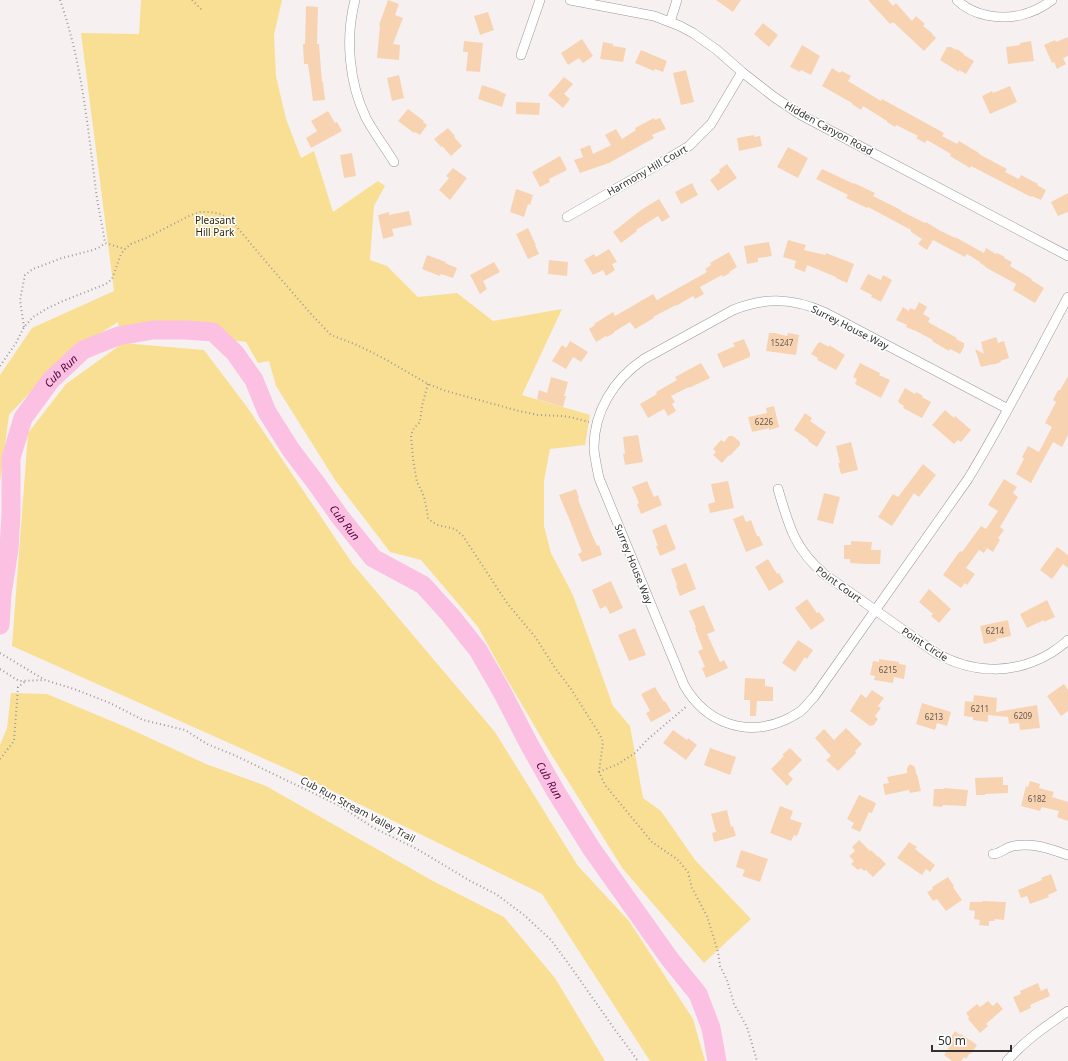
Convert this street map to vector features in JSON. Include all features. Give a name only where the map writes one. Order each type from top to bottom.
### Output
[{"type":"street","points":[[355,0],[351,16],[349,45],[352,75],[366,118],[394,162]]},
{"type":"street","points":[[521,55],[540,0]]},
{"type":"street","name":"Hidden Canyon Road","points":[[570,0],[654,16],[680,26],[717,50],[774,97],[801,115],[1068,256]]},
{"type":"street","points":[[670,22],[677,0]]},
{"type":"street","points":[[957,0],[970,9],[991,16],[1005,17],[1032,12],[1052,0]]},
{"type":"street","name":"Harmony Hill Court","points":[[566,217],[689,146],[711,124],[742,72]]},
{"type":"street","name":"Surrey House Way","points":[[1008,409],[812,307],[795,302],[758,302],[733,310],[644,359],[635,365],[617,382],[603,407],[595,434],[594,450],[599,478],[684,685],[705,711],[732,725],[744,727],[768,726],[777,724],[792,716],[803,709],[814,697],[968,479],[988,448],[1068,297]]},
{"type":"street","name":"Point Court","points":[[778,489],[788,524],[806,557],[824,574],[875,610]]},
{"type":"street","name":"Point Circle","points":[[875,610],[947,660],[978,668],[1005,669],[1018,667],[1049,654],[1068,640]]},
{"type":"street","points":[[993,854],[1023,845],[1033,845],[1068,855]]},
{"type":"street","points":[[1006,1061],[1031,1038],[1068,1011]]},
{"type":"path","points":[[60,0],[76,60],[84,99],[97,200],[105,243]]},
{"type":"path","points":[[192,0],[203,11]]},
{"type":"path","points":[[0,366],[16,343],[24,328],[33,317],[48,308],[106,284],[112,279],[122,254],[131,244],[191,215],[200,212],[210,212],[221,214],[231,220],[267,264],[331,335],[364,348],[428,384],[468,398],[538,415],[563,416],[597,424]]},
{"type":"path","points":[[105,243],[125,249]]},
{"type":"path","points":[[24,328],[20,300],[25,275],[33,269],[62,258],[100,248],[105,243]]},
{"type":"path","points":[[428,384],[422,406],[420,422],[414,428],[412,435],[416,482],[425,500],[428,518],[438,525],[455,528],[464,536],[507,603],[533,634],[565,680],[601,738],[603,742],[599,772],[604,785],[652,842],[677,859],[688,872],[692,888],[707,916],[718,952],[720,966],[727,980],[734,1004],[747,1027],[757,1061]]},
{"type":"path","name":"Cub Run Stream Valley Trail","points":[[0,653],[45,680],[74,688],[110,703],[143,720],[185,730],[207,744],[234,755],[340,806],[374,828],[417,849],[472,882],[496,894],[524,915],[551,940],[638,1061]]},
{"type":"path","points":[[0,669],[19,681],[45,680]]},
{"type":"path","points":[[0,758],[14,740],[18,687],[26,681]]},
{"type":"path","points":[[599,772],[618,764],[635,752],[648,739],[695,700]]},
{"type":"green space","name":"Pleasant Hill Park","points":[[141,0],[282,0],[274,35],[276,76],[286,119],[301,158],[314,151],[333,212],[378,181],[385,186],[374,206],[370,260],[387,266],[418,297],[457,293],[493,321],[562,309],[522,395],[590,415],[585,445],[550,449],[544,481],[544,526],[551,553],[573,595],[613,706],[630,726],[643,798],[661,811],[695,860],[751,919],[704,963],[623,869],[551,754],[478,627],[421,560],[390,552],[335,480],[276,386],[269,361],[258,363],[246,342],[131,326],[119,333],[118,322],[63,357],[9,415],[0,482],[0,375],[32,328],[114,291],[81,33],[139,34]]},
{"type":"green space","points":[[123,343],[204,350],[247,407],[352,563],[495,732],[578,866],[629,921],[693,1019],[705,1061],[650,1061],[542,894],[296,773],[12,646],[28,433],[66,384]]},
{"type":"green space","points":[[11,693],[47,694],[128,728],[206,764],[266,786],[433,881],[504,917],[555,978],[605,1061],[0,1061],[0,745],[7,728]]},
{"type":"building","points":[[388,0],[399,4],[395,15],[403,18],[393,44],[400,45],[399,60],[377,58],[379,25]]},
{"type":"building","points":[[716,0],[741,0],[733,12]]},
{"type":"building","points":[[868,0],[888,0],[893,6],[896,3],[912,21],[916,16],[925,24],[923,26],[936,38],[924,51],[893,22],[890,24]]},
{"type":"building","points":[[306,6],[318,7],[317,44],[319,44],[325,100],[313,101],[308,64],[304,64],[303,44],[305,44]]},
{"type":"building","points":[[488,12],[494,30],[480,35],[474,16]]},
{"type":"building","points":[[763,23],[778,35],[769,47],[754,34]]},
{"type":"building","points":[[1068,37],[1068,56],[1063,58],[1066,64],[1057,69],[1054,62],[1052,63],[1044,45],[1055,40],[1056,42]]},
{"type":"building","points":[[582,39],[593,56],[583,63],[579,58],[568,65],[561,53]]},
{"type":"building","points":[[464,41],[483,43],[480,72],[466,71],[468,52],[463,52]]},
{"type":"building","points":[[1031,41],[1034,61],[1008,64],[1006,47],[1020,45],[1020,43]]},
{"type":"building","points":[[603,42],[613,44],[613,46],[626,48],[623,62],[600,59]]},
{"type":"building","points":[[802,45],[820,56],[811,75],[790,67]]},
{"type":"building","points":[[947,47],[957,49],[974,61],[966,74],[959,70],[959,72],[940,60]]},
{"type":"building","points":[[641,50],[667,61],[663,72],[655,69],[654,71],[635,63]]},
{"type":"building","points":[[832,68],[840,73],[842,71],[851,76],[848,81],[881,101],[882,99],[944,133],[942,136],[957,144],[959,141],[1007,169],[1005,172],[1019,179],[1021,175],[1038,184],[1037,185],[1046,190],[1041,200],[1032,196],[1031,197],[971,166],[970,168],[950,156],[951,154],[927,140],[925,143],[916,138],[918,136],[896,125],[895,127],[863,106],[861,110],[852,103],[822,86]]},
{"type":"building","points":[[686,70],[694,102],[681,105],[673,73]]},
{"type":"building","points":[[399,75],[404,98],[392,101],[387,78]]},
{"type":"building","points":[[564,77],[573,84],[564,94],[570,99],[563,108],[548,95]]},
{"type":"building","points":[[482,85],[506,94],[502,107],[478,99]]},
{"type":"building","points":[[1010,86],[1017,102],[990,114],[982,96],[992,91],[993,93]]},
{"type":"building","points":[[516,102],[540,103],[539,115],[516,114]]},
{"type":"building","points":[[408,109],[427,125],[420,135],[415,132],[414,133],[398,121]]},
{"type":"building","points":[[328,111],[342,131],[311,148],[306,138],[317,131],[311,121]]},
{"type":"building","points":[[654,118],[655,120],[660,118],[666,129],[652,135],[654,138],[609,163],[580,173],[574,160],[583,157],[580,149],[590,145],[593,154],[611,145],[605,135],[616,129],[622,139],[636,130],[635,128]]},
{"type":"building","points":[[448,128],[462,146],[451,156],[434,139]]},
{"type":"building","points":[[754,135],[754,137],[760,136],[762,146],[739,151],[737,138]]},
{"type":"building","points":[[788,147],[808,158],[798,178],[777,167]]},
{"type":"building","points":[[352,153],[356,176],[344,178],[340,155]]},
{"type":"building","points":[[560,156],[567,170],[549,179],[550,182],[540,187],[532,172]]},
{"type":"building","points":[[727,164],[737,178],[718,191],[710,180]]},
{"type":"building","points":[[453,168],[467,178],[450,200],[439,190],[449,178],[446,176]]},
{"type":"building","points":[[822,169],[875,193],[873,196],[984,253],[986,248],[1005,257],[1004,258],[1012,262],[1010,266],[1044,288],[1035,303],[1013,290],[1016,284],[985,267],[967,254],[965,257],[933,240],[927,250],[918,244],[922,239],[911,232],[911,230],[868,207],[867,208],[846,198],[848,195],[816,179]]},
{"type":"building","points":[[692,183],[698,195],[681,204],[675,192]]},
{"type":"building","points":[[516,189],[533,195],[530,205],[528,204],[524,217],[510,212]]},
{"type":"building","points":[[1068,193],[1068,212],[1058,216],[1051,202]]},
{"type":"building","points":[[659,199],[670,217],[662,222],[658,216],[636,230],[637,231],[621,243],[613,232],[641,210]]},
{"type":"building","points":[[409,211],[412,225],[392,229],[394,236],[383,239],[378,215],[389,212],[389,215]]},
{"type":"building","points":[[528,228],[539,254],[528,259],[516,234]]},
{"type":"building","points":[[788,240],[806,245],[804,250],[825,255],[826,253],[854,264],[847,283],[807,265],[805,272],[794,268],[796,261],[783,257]]},
{"type":"building","points":[[769,242],[772,256],[758,258],[758,262],[747,264],[744,246]]},
{"type":"building","points":[[609,249],[617,262],[612,264],[615,270],[606,276],[603,270],[593,275],[584,260],[594,254],[596,257]]},
{"type":"building","points":[[729,252],[737,267],[723,277],[722,275],[700,287],[704,294],[695,299],[693,296],[653,317],[654,318],[635,329],[630,322],[614,333],[596,342],[589,329],[595,325],[594,324],[613,312],[615,316],[653,294],[657,300],[707,272],[705,269],[711,265],[710,263]]},
{"type":"building","points":[[427,255],[457,268],[453,278],[441,274],[440,276],[422,269]]},
{"type":"building","points":[[549,260],[568,262],[567,276],[548,274]]},
{"type":"building","points":[[494,262],[500,272],[483,281],[487,289],[480,294],[470,275]]},
{"type":"building","points":[[868,274],[881,280],[883,275],[892,280],[881,302],[871,297],[872,295],[860,289]]},
{"type":"building","points":[[919,302],[927,307],[923,314],[930,318],[928,322],[964,343],[964,347],[960,354],[950,349],[949,351],[932,341],[933,340],[906,327],[907,325],[896,320],[903,307],[909,311],[910,308],[915,310]]},
{"type":"building","points":[[769,333],[787,336],[788,333],[799,335],[796,355],[766,351]]},
{"type":"building","points":[[996,337],[998,343],[1004,341],[1009,358],[993,365],[981,367],[975,349],[984,354],[981,342]]},
{"type":"building","points":[[744,339],[750,353],[750,357],[723,368],[717,354],[735,346],[733,343]]},
{"type":"building","points":[[570,341],[588,352],[581,362],[573,357],[566,369],[552,361],[562,345],[566,348]]},
{"type":"building","points":[[820,342],[829,347],[829,345],[845,355],[836,370],[817,360],[818,358],[811,354]]},
{"type":"building","points":[[701,363],[710,378],[671,396],[675,402],[672,404],[676,411],[668,416],[664,409],[648,418],[640,404],[657,394],[656,392],[677,380],[675,377]]},
{"type":"building","points":[[860,363],[890,380],[881,398],[855,384],[857,379],[853,377]]},
{"type":"building","points":[[1068,376],[1068,435],[1062,447],[1053,442],[1031,483],[1016,474],[1024,459],[1022,457],[1028,446],[1039,452],[1052,427],[1045,423],[1056,402],[1053,400]]},
{"type":"building","points":[[551,377],[568,382],[563,407],[537,399],[539,390],[547,393]]},
{"type":"building","points":[[905,388],[915,394],[916,392],[931,402],[922,418],[903,408],[904,406],[899,403],[898,401]]},
{"type":"building","points":[[774,406],[779,427],[752,432],[748,417],[767,413],[766,408]]},
{"type":"building","points":[[945,410],[954,418],[955,416],[971,430],[961,442],[958,440],[954,444],[932,425]]},
{"type":"building","points":[[805,413],[812,418],[810,421],[826,432],[817,447],[794,430]]},
{"type":"building","points":[[638,435],[643,462],[625,465],[623,454],[625,454],[623,437]]},
{"type":"building","points":[[729,436],[733,436],[740,442],[740,445],[722,463],[713,455],[716,452],[713,449],[721,440],[724,442]]},
{"type":"building","points":[[851,442],[858,470],[841,474],[836,446]]},
{"type":"building","points":[[923,464],[936,475],[919,497],[914,493],[892,526],[878,517],[893,494],[898,497]]},
{"type":"building","points":[[1004,479],[1017,487],[1013,493],[1018,497],[1000,527],[1004,530],[998,538],[1000,540],[993,552],[987,548],[984,553],[979,550],[966,568],[975,574],[967,585],[965,583],[961,588],[943,575],[960,551],[962,552],[981,526],[986,529],[998,511],[988,505]]},
{"type":"building","points":[[647,481],[654,497],[658,495],[662,505],[641,514],[637,504],[639,503],[632,487]]},
{"type":"building","points":[[728,481],[734,508],[710,513],[708,504],[715,502],[711,484]]},
{"type":"building","points":[[576,489],[578,499],[590,530],[597,546],[599,545],[602,555],[582,562],[578,554],[582,552],[559,495]]},
{"type":"building","points":[[824,493],[840,497],[833,524],[817,520]]},
{"type":"building","points":[[743,515],[746,522],[751,520],[757,536],[759,536],[763,545],[746,552],[733,519]]},
{"type":"building","points":[[666,524],[676,549],[660,556],[652,530]]},
{"type":"building","points":[[851,541],[872,542],[871,550],[881,550],[880,564],[850,563],[850,559],[844,559],[844,545],[851,545]]},
{"type":"building","points":[[1057,547],[1068,555],[1068,568],[1063,564],[1052,579],[1040,570]]},
{"type":"building","points":[[768,559],[784,582],[769,591],[755,567]]},
{"type":"building","points":[[686,563],[696,589],[680,596],[671,569]]},
{"type":"building","points":[[611,581],[623,608],[610,614],[606,606],[600,609],[592,590]]},
{"type":"building","points":[[929,589],[951,609],[939,623],[931,616],[933,614],[919,602]]},
{"type":"building","points":[[807,599],[817,613],[819,612],[825,620],[811,630],[795,608]]},
{"type":"building","points":[[1047,600],[1055,617],[1044,622],[1044,620],[1027,628],[1020,614]]},
{"type":"building","points":[[704,605],[715,631],[707,634],[720,662],[724,660],[728,668],[706,678],[702,668],[705,667],[698,651],[703,649],[689,611]]},
{"type":"building","points":[[1008,620],[1011,636],[996,639],[997,641],[984,644],[980,626]]},
{"type":"building","points":[[635,628],[646,655],[629,661],[618,635]]},
{"type":"building","points":[[798,640],[813,650],[807,659],[805,657],[795,672],[782,663]]},
{"type":"building","points":[[879,659],[899,662],[899,664],[906,665],[904,679],[894,677],[893,683],[874,680],[875,676],[870,675],[873,661],[879,662]]},
{"type":"building","points":[[745,678],[765,679],[765,686],[773,687],[773,701],[757,701],[756,716],[750,716],[750,700],[744,700]]},
{"type":"building","points":[[1064,684],[1068,690],[1068,711],[1061,716],[1047,696]]},
{"type":"building","points":[[655,687],[671,711],[651,722],[646,713],[650,711],[641,694]]},
{"type":"building","points":[[872,690],[884,698],[878,706],[881,708],[875,716],[878,719],[874,725],[870,726],[850,711],[861,694],[866,698]]},
{"type":"building","points":[[974,695],[997,698],[996,712],[1037,705],[1040,728],[1020,730],[1019,723],[1009,724],[1008,717],[988,715],[988,722],[973,720],[973,717],[964,716],[965,701],[973,702]]},
{"type":"building","points":[[922,703],[951,712],[947,726],[937,723],[935,730],[916,724]]},
{"type":"building","points":[[846,728],[862,744],[855,751],[856,753],[838,771],[826,760],[831,756],[815,738],[824,729],[834,740]]},
{"type":"building","points":[[673,730],[697,745],[686,760],[663,743]]},
{"type":"building","points":[[710,748],[736,757],[730,775],[704,765]]},
{"type":"building","points":[[790,748],[802,760],[788,774],[793,779],[787,786],[771,769],[784,756],[782,755]]},
{"type":"building","points":[[910,764],[915,767],[921,791],[910,793],[909,790],[885,795],[883,784],[889,783],[887,777],[907,773],[907,768]]},
{"type":"building","points":[[1003,777],[1003,785],[1008,785],[1008,793],[976,795],[975,778]]},
{"type":"building","points":[[1030,781],[1040,784],[1039,788],[1054,792],[1052,797],[1068,802],[1068,821],[1057,817],[1059,811],[1042,807],[1040,811],[1021,806],[1026,786],[1028,787]]},
{"type":"building","points":[[944,788],[968,790],[966,806],[933,806],[934,789]]},
{"type":"building","points":[[859,795],[876,803],[872,813],[869,812],[860,832],[851,828],[854,823],[847,819]]},
{"type":"building","points":[[780,806],[793,811],[790,819],[802,823],[797,836],[794,835],[791,841],[770,833]]},
{"type":"building","points":[[727,810],[731,827],[733,826],[736,836],[714,842],[712,833],[716,832],[711,814]]},
{"type":"building","points":[[859,840],[886,864],[873,877],[866,870],[864,871],[861,868],[858,870],[851,864],[854,861],[849,856],[855,851],[852,847]]},
{"type":"building","points":[[909,842],[917,847],[915,849],[935,865],[930,872],[926,869],[922,875],[897,858]]},
{"type":"building","points":[[741,850],[768,859],[760,882],[742,876],[745,870],[736,867]]},
{"type":"building","points":[[1051,874],[1057,891],[1048,895],[1049,897],[1030,904],[1027,896],[1021,898],[1018,890],[1042,880],[1041,878]]},
{"type":"building","points":[[948,877],[962,900],[946,911],[937,899],[933,901],[927,892]]},
{"type":"building","points":[[970,902],[1006,902],[1004,920],[995,919],[994,921],[989,921],[989,926],[979,925],[980,920],[974,919],[975,911],[969,910]]},
{"type":"building","points":[[1038,983],[1041,991],[1047,988],[1050,996],[1030,1005],[1031,1008],[1020,1013],[1013,997],[1021,994],[1020,991]]},
{"type":"building","points":[[988,1001],[993,1006],[997,1002],[1003,1009],[986,1024],[988,1026],[980,1033],[968,1019],[969,1017],[966,1013],[977,1004],[980,1007]]},
{"type":"building","points":[[955,1031],[977,1045],[966,1059],[964,1057],[961,1061],[952,1061],[944,1055],[952,1043],[949,1040]]},
{"type":"waterway","name":"Cub Run","points":[[0,625],[2,594],[9,549],[11,514],[11,458],[23,418],[51,380],[83,350],[118,336],[153,330],[213,332],[235,353],[254,380],[267,412],[291,450],[340,517],[373,558],[423,585],[451,616],[478,650],[556,792],[591,848],[669,958],[698,994],[711,1028],[717,1061]]}]
